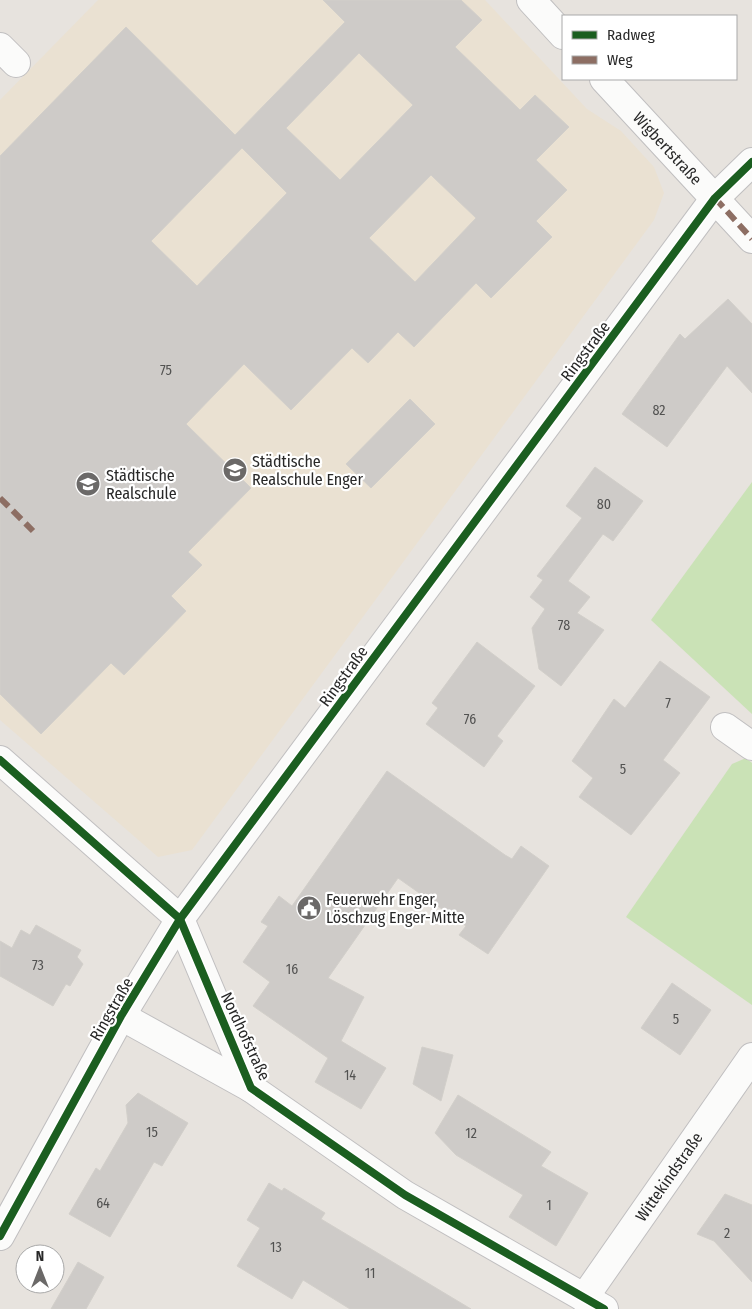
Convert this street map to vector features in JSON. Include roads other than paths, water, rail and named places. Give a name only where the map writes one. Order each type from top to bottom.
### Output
[{"type":"street","points":[[531,0],[562,34]]},
{"type":"street","name":"Wigbertstraße","points":[[605,80],[752,239]]},
{"type":"street","name":"Ringstraße","points":[[0,1236],[121,1016],[180,919],[716,198],[752,162]]},
{"type":"street","points":[[725,727],[752,746]]},
{"type":"street","name":"Nordhofstraße","points":[[0,760],[180,919],[251,1088]]},
{"type":"street","name":"Nordhofstraße","points":[[121,1016],[251,1088],[405,1195],[594,1303]]},
{"type":"street","name":"Wittekindstraße","points":[[594,1303],[752,1057]]},
{"type":"place","name":"Städtische Realschule Enger","points":[[235,470]]},
{"type":"place","name":"Städtische Realschule","points":[[88,484]]},
{"type":"place","name":"Feuerwehr Enger, Löschzug Enger-Mitte","points":[[309,908]]}]
